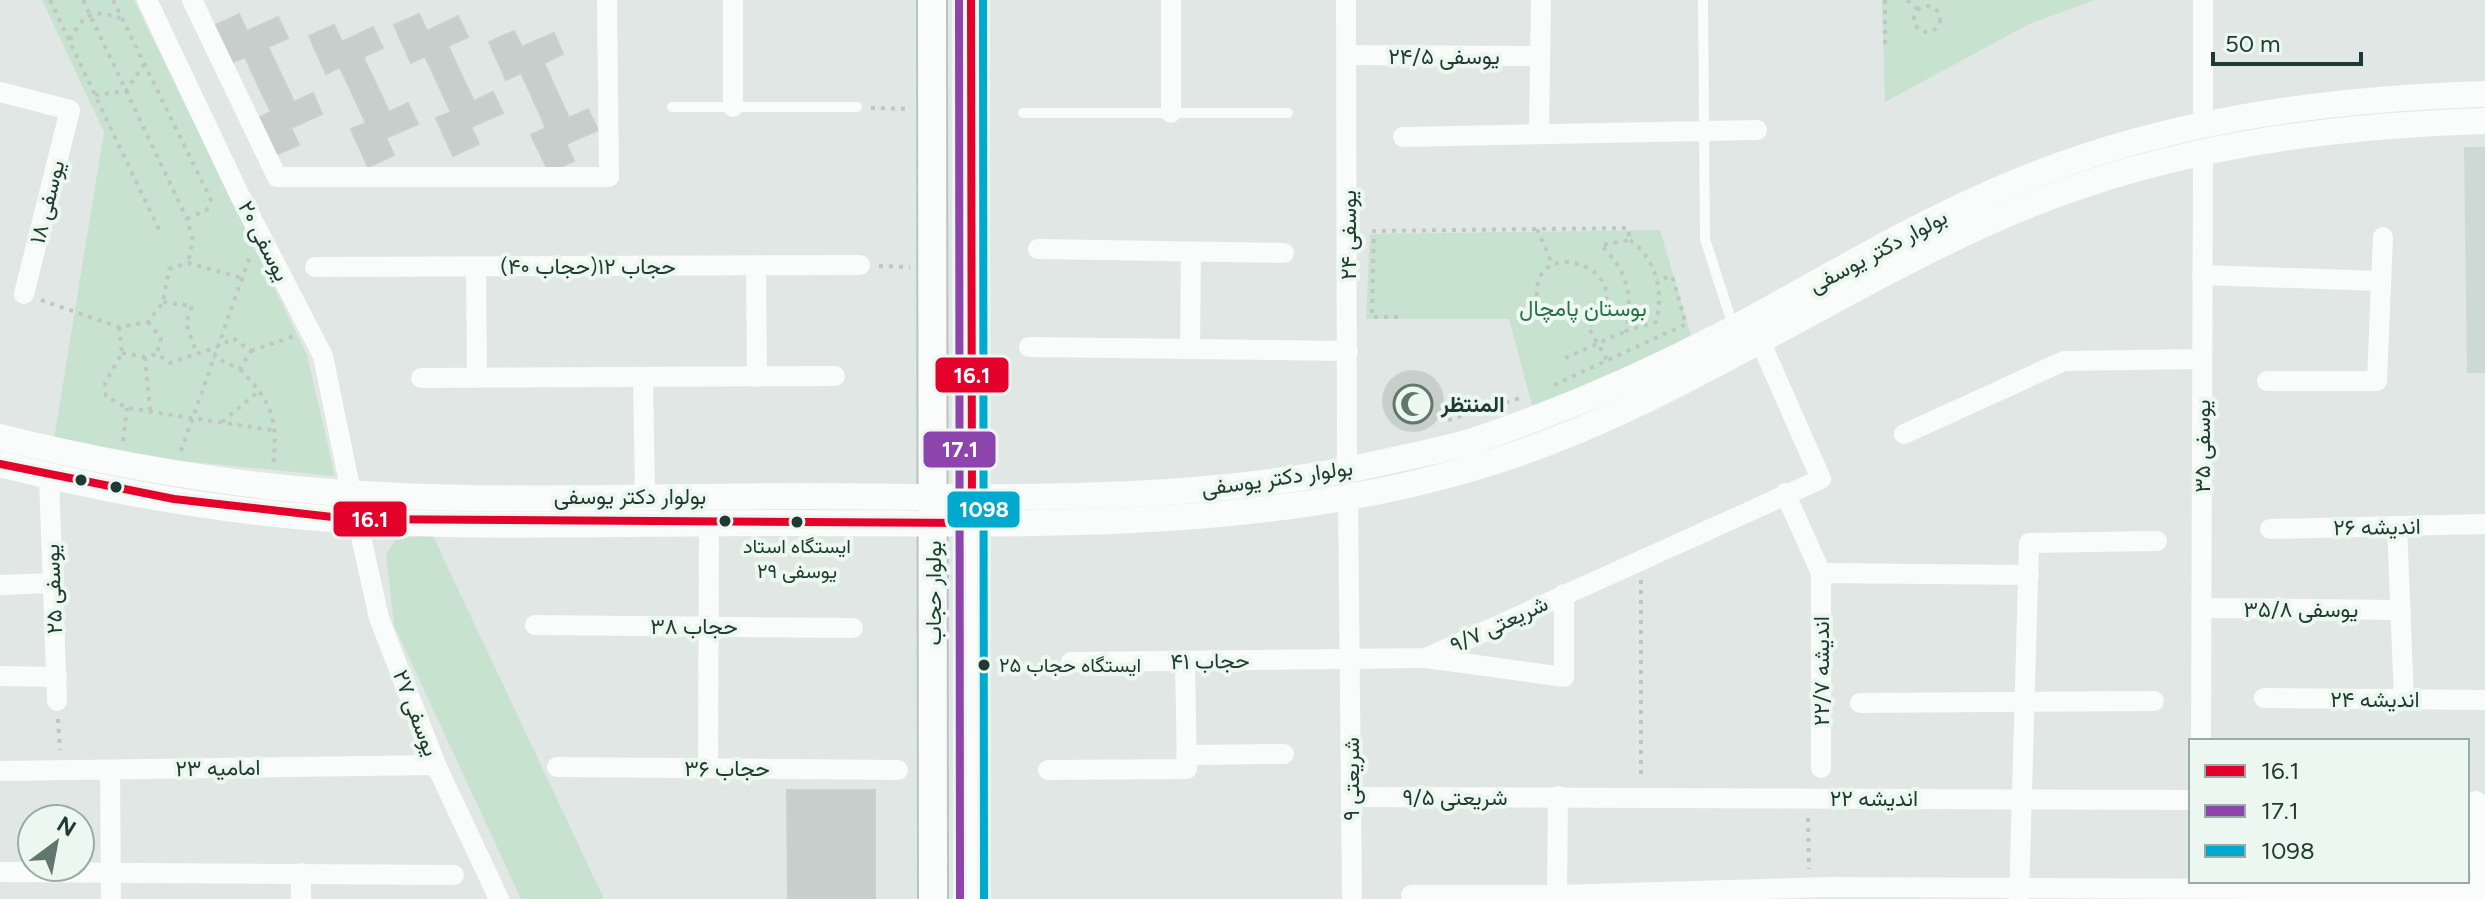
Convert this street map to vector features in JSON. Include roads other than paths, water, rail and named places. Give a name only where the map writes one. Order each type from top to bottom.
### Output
[{"type":"main road","name":"بولوار حجاب","points":[[932,0],[933,899]]},
{"type":"main road","name":"بولوار حجاب","points":[[971,0],[972,899]]},
{"type":"street","name":"یوسفی ۲۰","points":[[147,0],[239,194],[323,356],[351,492]]},
{"type":"street","points":[[192,0],[277,177],[609,177],[607,0]]},
{"type":"street","points":[[733,0],[733,107]]},
{"type":"street","points":[[1171,0],[1171,113]]},
{"type":"street","name":"یوسفی ۲۴","points":[[1346,0],[1347,470]]},
{"type":"street","points":[[1539,134],[1541,0]]},
{"type":"street","points":[[2203,0],[2203,150]]},
{"type":"street","name":"یوسفی ۲۴/۵","points":[[1348,55],[1540,56]]},
{"type":"street","name":"یوسفی ۱۸","points":[[0,92],[70,110],[24,294]]},
{"type":"street","name":"بولوار دکتر یوسفی","points":[[972,510],[1240,486],[1347,470],[1465,444],[1621,384],[1734,328],[1914,229],[2010,184],[2110,148],[2203,123],[2307,106],[2485,94]]},
{"type":"street","name":"بولوار دکتر یوسفی","points":[[0,437],[174,473],[271,486],[351,492],[645,496],[1139,519],[1243,513],[1348,497],[1472,469],[1589,427],[1761,343],[1926,253],[2020,209],[2118,174],[2203,150],[2311,133],[2485,121]]},
{"type":"street","points":[[1403,137],[1757,130]]},
{"type":"street","name":"یوسفی ۳۵","points":[[2201,739],[2203,150]]},
{"type":"street","points":[[2267,381],[2377,381],[2383,237]]},
{"type":"street","points":[[1038,249],[1284,253]]},
{"type":"street","points":[[1190,349],[1191,252]]},
{"type":"street","name":"حجاب ۱۲(حجاب ۴۰)","points":[[315,267],[860,265]]},
{"type":"street","points":[[756,266],[757,377]]},
{"type":"street","points":[[476,267],[477,378]]},
{"type":"street","points":[[2202,275],[2380,281]]},
{"type":"street","name":"شریعتی ۹/۷","points":[[1350,659],[1426,658],[1821,479],[1761,343]]},
{"type":"street","points":[[1029,347],[1348,351]]},
{"type":"street","points":[[1904,434],[2064,361],[2202,359]]},
{"type":"street","points":[[421,378],[835,376]]},
{"type":"street","points":[[643,377],[645,496]]},
{"type":"street","name":"بولوار دکتر یوسفی","points":[[0,464],[49,477],[174,500],[268,513],[357,519],[709,523],[933,510]]},
{"type":"street","points":[[1347,470],[1348,497]]},
{"type":"street","name":"یوسفی ۲۵","points":[[49,477],[57,701]]},
{"type":"street","points":[[351,492],[357,519]]},
{"type":"street","points":[[1785,493],[1821,573],[2029,575]]},
{"type":"street","name":"شریعتی ۹","points":[[1348,497],[1352,899]]},
{"type":"street","name":"یوسفی ۲۷","points":[[357,519],[379,618],[436,765],[499,899]]},
{"type":"street","points":[[708,768],[709,523]]},
{"type":"street","name":"اندیشه ۲۶","points":[[2270,529],[2485,524]]},
{"type":"street","points":[[2397,526],[2404,699]]},
{"type":"street","points":[[2019,893],[2029,543],[2157,541]]},
{"type":"street","name":"اندیشه ۲۲/۷","points":[[1821,573],[1821,768]]},
{"type":"street","points":[[0,585],[53,583]]},
{"type":"street","points":[[1426,658],[1564,677],[1564,594]]},
{"type":"street","name":"یوسفی ۳۵/۸","points":[[2202,608],[2401,610]]},
{"type":"street","name":"حجاب ۳۸","points":[[535,625],[853,628]]},
{"type":"street","name":"حجاب ۴۱","points":[[1071,662],[1350,659]]},
{"type":"street","points":[[1185,661],[1186,762]]},
{"type":"street","points":[[0,676],[57,677]]},
{"type":"street","name":"اندیشه ۲۴","points":[[2264,698],[2485,700]]},
{"type":"street","points":[[1860,703],[2023,699],[2154,701]]},
{"type":"street","points":[[1048,770],[1284,754]]},
{"type":"street","name":"امامیه ۲۳","points":[[0,771],[436,765]]},
{"type":"street","name":"حجاب ۳۶","points":[[557,767],[898,770]]},
{"type":"street","points":[[110,770],[111,899]]},
{"type":"street","points":[[1557,897],[1558,796]]},
{"type":"street","name":"شریعتی ۹/۵","points":[[1352,797],[1558,796]]},
{"type":"street","name":"اندیشه ۲۲","points":[[1558,796],[2189,800]]},
{"type":"street","points":[[1411,895],[1557,897],[1810,887],[1831,893],[2019,893],[2206,888],[2483,893],[2476,801]]},
{"type":"street","points":[[0,872],[454,875]]},
{"type":"street","points":[[301,873],[301,899]]},
{"type":"lane","points":[[1703,0],[1705,239],[1734,328]]},
{"type":"lane","points":[[672,107],[857,107]]},
{"type":"lane","points":[[1023,113],[1288,113]]},
{"type":"place","name":"المنتظر","points":[[1413,404]]},
{"type":"place","name":"ایستگاه استاد یوسفی ۲۹","points":[[797,522]]},
{"type":"place","name":"ایستگاه حجاب ۲۵","points":[[984,665]]},
{"type":"park label","name":"بوستان پامچال","points":[[1583,308]]}]
